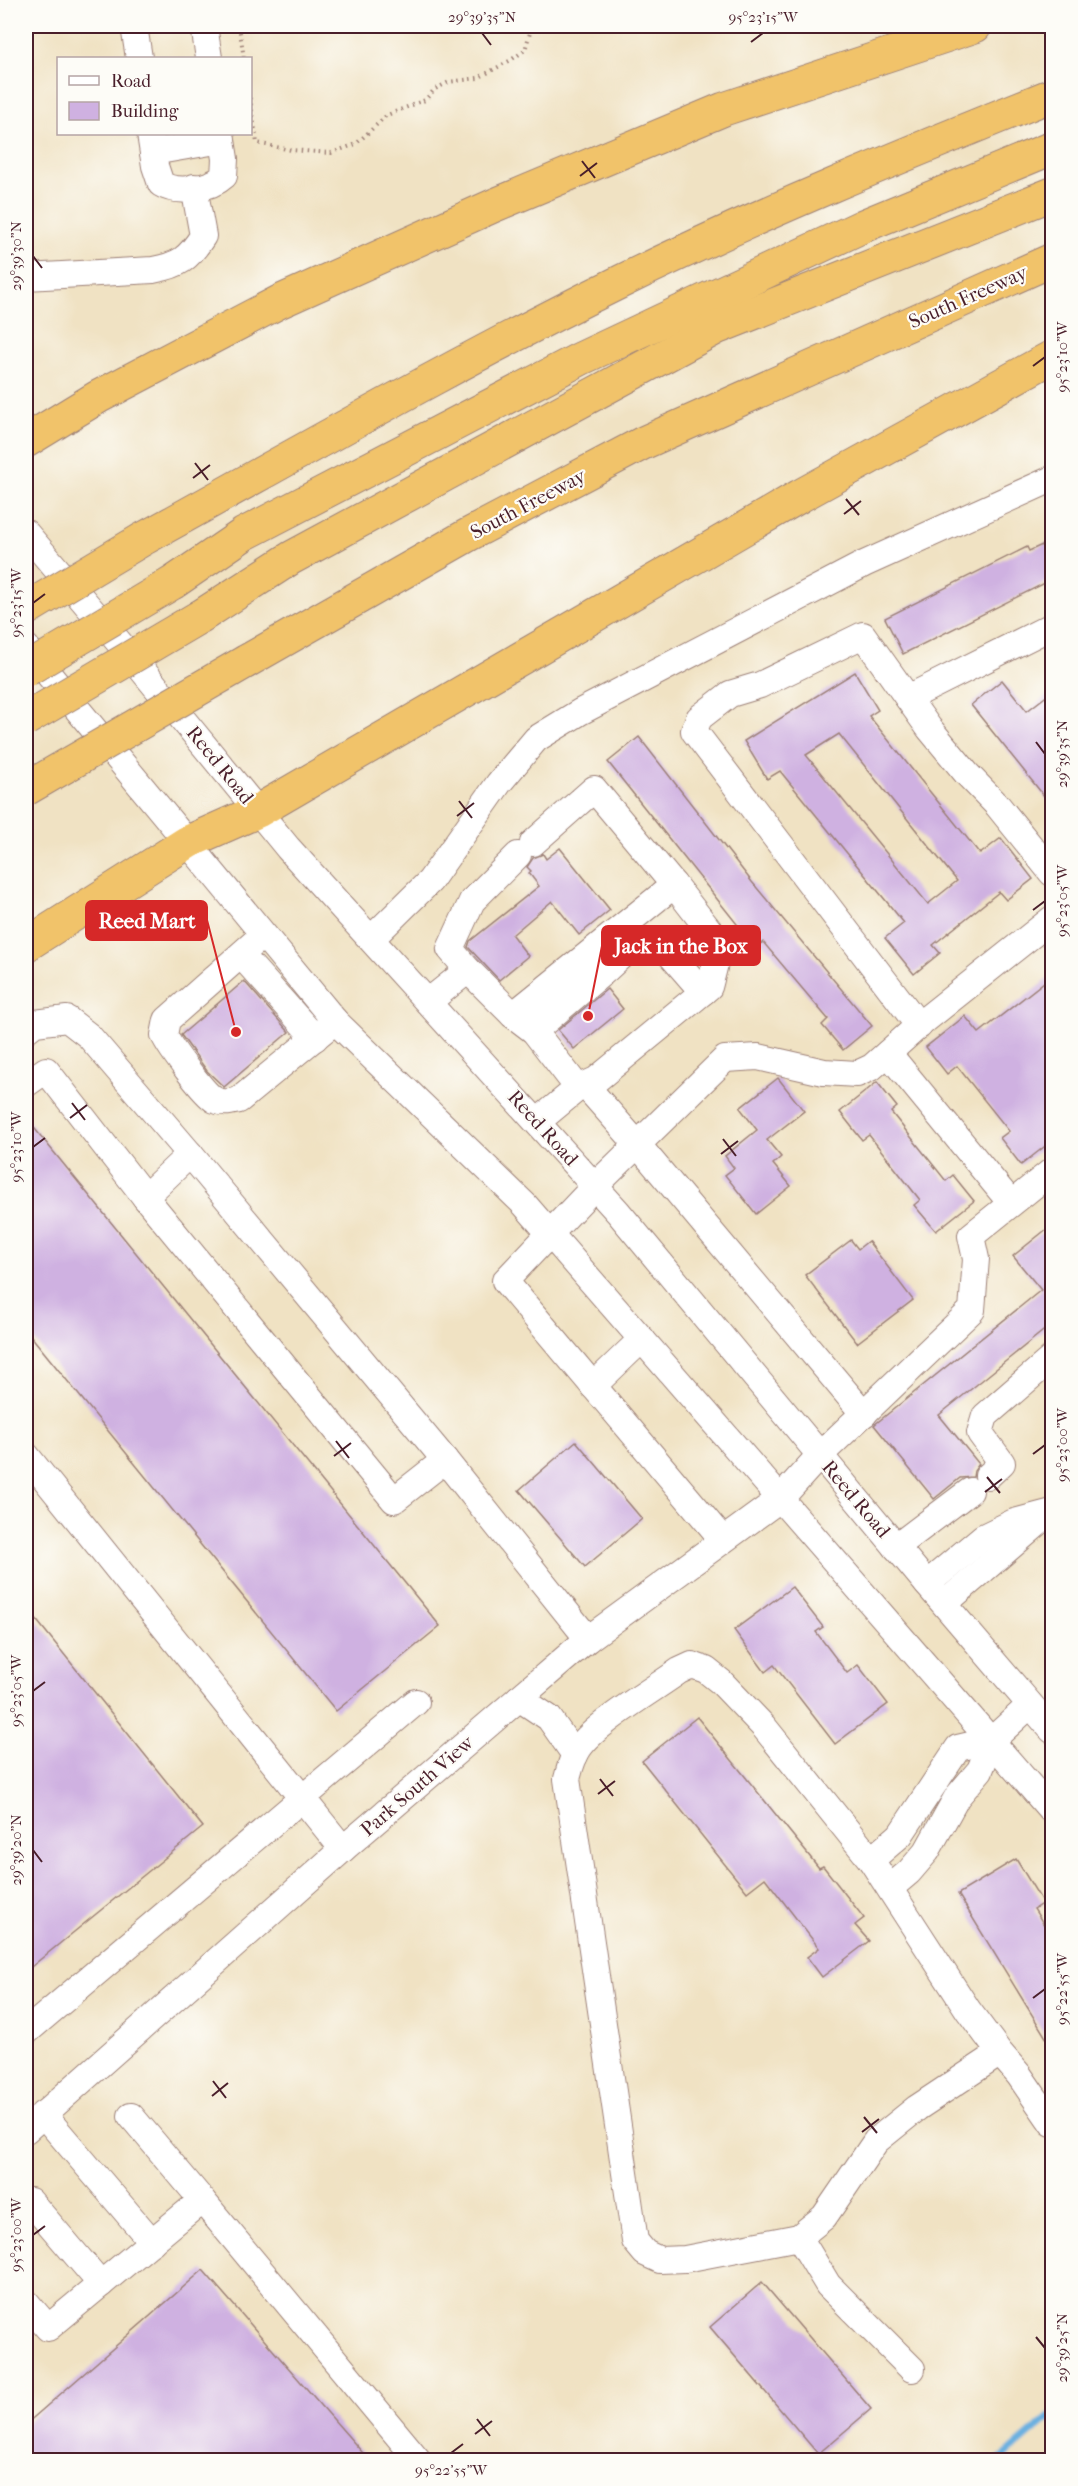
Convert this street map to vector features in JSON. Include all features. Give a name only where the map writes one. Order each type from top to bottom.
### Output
[{"type":"highway","points":[[26,441],[98,397],[279,302],[495,205],[724,109],[975,26]]},
{"type":"highway","points":[[26,609],[143,538],[412,391],[619,283],[817,192],[1053,95]]},
{"type":"highway","points":[[26,670],[174,582],[244,534],[580,359],[863,226],[1053,148]]},
{"type":"highway","points":[[26,719],[201,616],[291,558],[716,328],[1053,194]]},
{"type":"highway","name":"South Freeway","points":[[26,789],[468,535],[643,443],[1053,260]]},
{"type":"highway","points":[[26,945],[188,843],[258,811],[800,496],[1053,357]]},
{"type":"street","points":[[134,26],[139,57]]},
{"type":"street","points":[[204,26],[209,57]]},
{"type":"street","points":[[222,137],[224,176],[216,183],[169,189],[161,184],[151,143],[222,137]]},
{"type":"street","points":[[26,277],[153,270],[174,266],[191,255],[203,236],[195,187]]},
{"type":"street","points":[[371,939],[430,881],[499,783],[536,739],[580,712],[864,564],[1053,479]]},
{"type":"street","name":"Reed Road","points":[[26,533],[288,848],[595,1186],[927,1584],[1030,1705],[1051,1726]]},
{"type":"street","points":[[908,698],[1053,626]]},
{"type":"street","points":[[919,1026],[694,730],[699,718],[730,694],[760,685],[863,635],[961,766],[999,806],[1053,873]]},
{"type":"street","points":[[26,647],[335,1021],[525,1205],[1053,1811]]},
{"type":"street","points":[[537,1122],[581,1086],[596,1080],[709,987],[720,944],[594,789],[525,849],[472,901],[450,949],[513,1015],[534,1031],[581,1086],[638,1145],[864,1414]]},
{"type":"street","points":[[513,1015],[674,885]]},
{"type":"street","points":[[723,1540],[505,1281],[595,1186],[725,1059],[758,1057],[824,1071],[857,1074],[872,1067],[919,1026],[1053,919]]},
{"type":"street","points":[[263,935],[167,1020],[164,1035],[170,1047],[213,1099],[225,1103],[239,1101],[335,1021]]},
{"type":"street","points":[[534,1031],[635,943],[648,941],[662,945],[703,992]]},
{"type":"street","points":[[241,955],[315,1038]]},
{"type":"street","points":[[428,1002],[468,970]]},
{"type":"street","points":[[26,1030],[35,1023],[68,1019],[89,1036],[445,1460],[588,1639]]},
{"type":"street","points":[[888,1053],[1011,1203],[1053,1171]]},
{"type":"street","points":[[26,1084],[46,1070],[145,1197],[394,1500],[445,1460]]},
{"type":"street","points":[[145,1197],[190,1154]]},
{"type":"street","name":"Park South View","points":[[34,2122],[343,1849],[588,1639],[780,1498],[820,1455],[972,1310],[976,1259],[971,1236],[1011,1203]]},
{"type":"street","points":[[593,1386],[642,1339]]},
{"type":"street","points":[[896,1547],[979,1484],[1002,1463],[980,1433],[985,1416],[1053,1358]]},
{"type":"street","points":[[26,1455],[343,1849]]},
{"type":"street","points":[[927,1584],[983,1537],[1014,1522],[1052,1511]]},
{"type":"street","points":[[945,1603],[1052,1511]]},
{"type":"street","points":[[1000,2053],[917,2108],[876,2141],[824,2217],[799,2237],[685,2259],[660,2260],[645,2253],[635,2241],[567,1779],[575,1755],[593,1733],[679,1671],[692,1665],[706,1670],[721,1682],[764,1727],[871,1860],[968,2010],[1053,2123]]},
{"type":"street","points":[[519,1698],[549,1718],[575,1755]]},
{"type":"street","points":[[26,2032],[417,1702]]},
{"type":"street","points":[[890,1888],[909,1872],[927,1851],[957,1797],[980,1770],[992,1740],[1030,1705]]},
{"type":"street","points":[[871,1860],[900,1835],[958,1748],[992,1740]]},
{"type":"street","points":[[131,2115],[418,2460]]},
{"type":"street","points":[[34,2122],[152,2242]]},
{"type":"street","points":[[30,2200],[101,2284]]},
{"type":"street","points":[[26,2302],[48,2328],[202,2200]]},
{"type":"street","points":[[799,2237],[828,2285],[912,2369]]},
{"type":"path","points":[[239,26],[244,57]]},
{"type":"path","points":[[252,109],[258,143],[291,150],[331,153],[357,144],[387,115],[425,100],[435,89],[449,82],[478,78],[511,60],[525,50],[532,26]]},
{"type":"building","points":[[1053,540],[1053,579],[903,654],[885,618],[1027,547],[1029,551]]},
{"type":"building","points":[[855,672],[878,710],[869,716],[980,854],[1001,838],[1033,879],[1006,900],[999,892],[933,945],[940,953],[914,974],[885,938],[904,923],[780,771],[767,779],[744,741]],"holes":[[[839,734],[957,881],[928,904],[806,755]]]},
{"type":"building","points":[[1002,680],[1027,711],[1053,691],[1053,807],[971,705]]},
{"type":"building","points":[[639,737],[752,882],[872,1026],[843,1050],[822,1025],[828,1019],[763,942],[756,948],[608,762]]},
{"type":"building","points":[[560,848],[610,910],[579,935],[552,901],[512,935],[528,956],[499,980],[468,947],[470,941],[539,886],[527,867],[533,858],[543,854],[546,859]]},
{"type":"building","points":[[1053,975],[1053,1140],[1021,1165],[1000,1138],[1009,1131],[957,1066],[947,1074],[926,1047],[965,1016],[979,1033]]},
{"type":"building","points":[[244,981],[289,1032],[224,1087],[207,1071],[181,1035]]},
{"type":"building","points":[[607,989],[623,1009],[574,1049],[558,1030]]},
{"type":"building","points":[[778,1078],[804,1111],[767,1140],[781,1157],[773,1164],[791,1186],[756,1214],[725,1175],[734,1168],[725,1156],[757,1130],[740,1108]]},
{"type":"building","points":[[877,1082],[897,1107],[891,1112],[946,1181],[953,1175],[974,1201],[936,1231],[914,1205],[920,1200],[869,1135],[862,1140],[840,1112]]},
{"type":"building","points":[[26,1118],[440,1626],[336,1711],[26,1330]]},
{"type":"building","points":[[1053,1224],[1053,1323],[939,1415],[979,1464],[973,1477],[960,1478],[934,1499],[874,1425],[1041,1290],[1013,1256]]},
{"type":"building","points":[[851,1240],[858,1249],[868,1241],[913,1300],[857,1343],[805,1275]]},
{"type":"building","points":[[576,1441],[642,1519],[585,1567],[519,1490]]},
{"type":"building","points":[[792,1587],[823,1627],[816,1632],[847,1673],[858,1665],[888,1704],[835,1744],[774,1665],[765,1672],[734,1630]]},
{"type":"building","points":[[26,1607],[203,1827],[26,1971]]},
{"type":"building","points":[[697,1717],[819,1868],[823,1866],[864,1918],[855,1925],[869,1941],[822,1977],[807,1957],[819,1948],[765,1878],[747,1892],[642,1761]]},
{"type":"building","points":[[1016,1859],[1043,1903],[1034,1909],[1053,1939],[1053,2049],[958,1894]]},
{"type":"building","points":[[203,2270],[369,2460],[26,2460],[26,2424]]},
{"type":"building","points":[[762,2282],[871,2409],[818,2454],[710,2327]]},
{"type":"waterway","points":[[1000,2460],[1052,2415]]},
{"type":"place","name":"Jack in the Box","points":[[588,1016]]},
{"type":"place","name":"Reed Mart","points":[[236,1032]]}]
